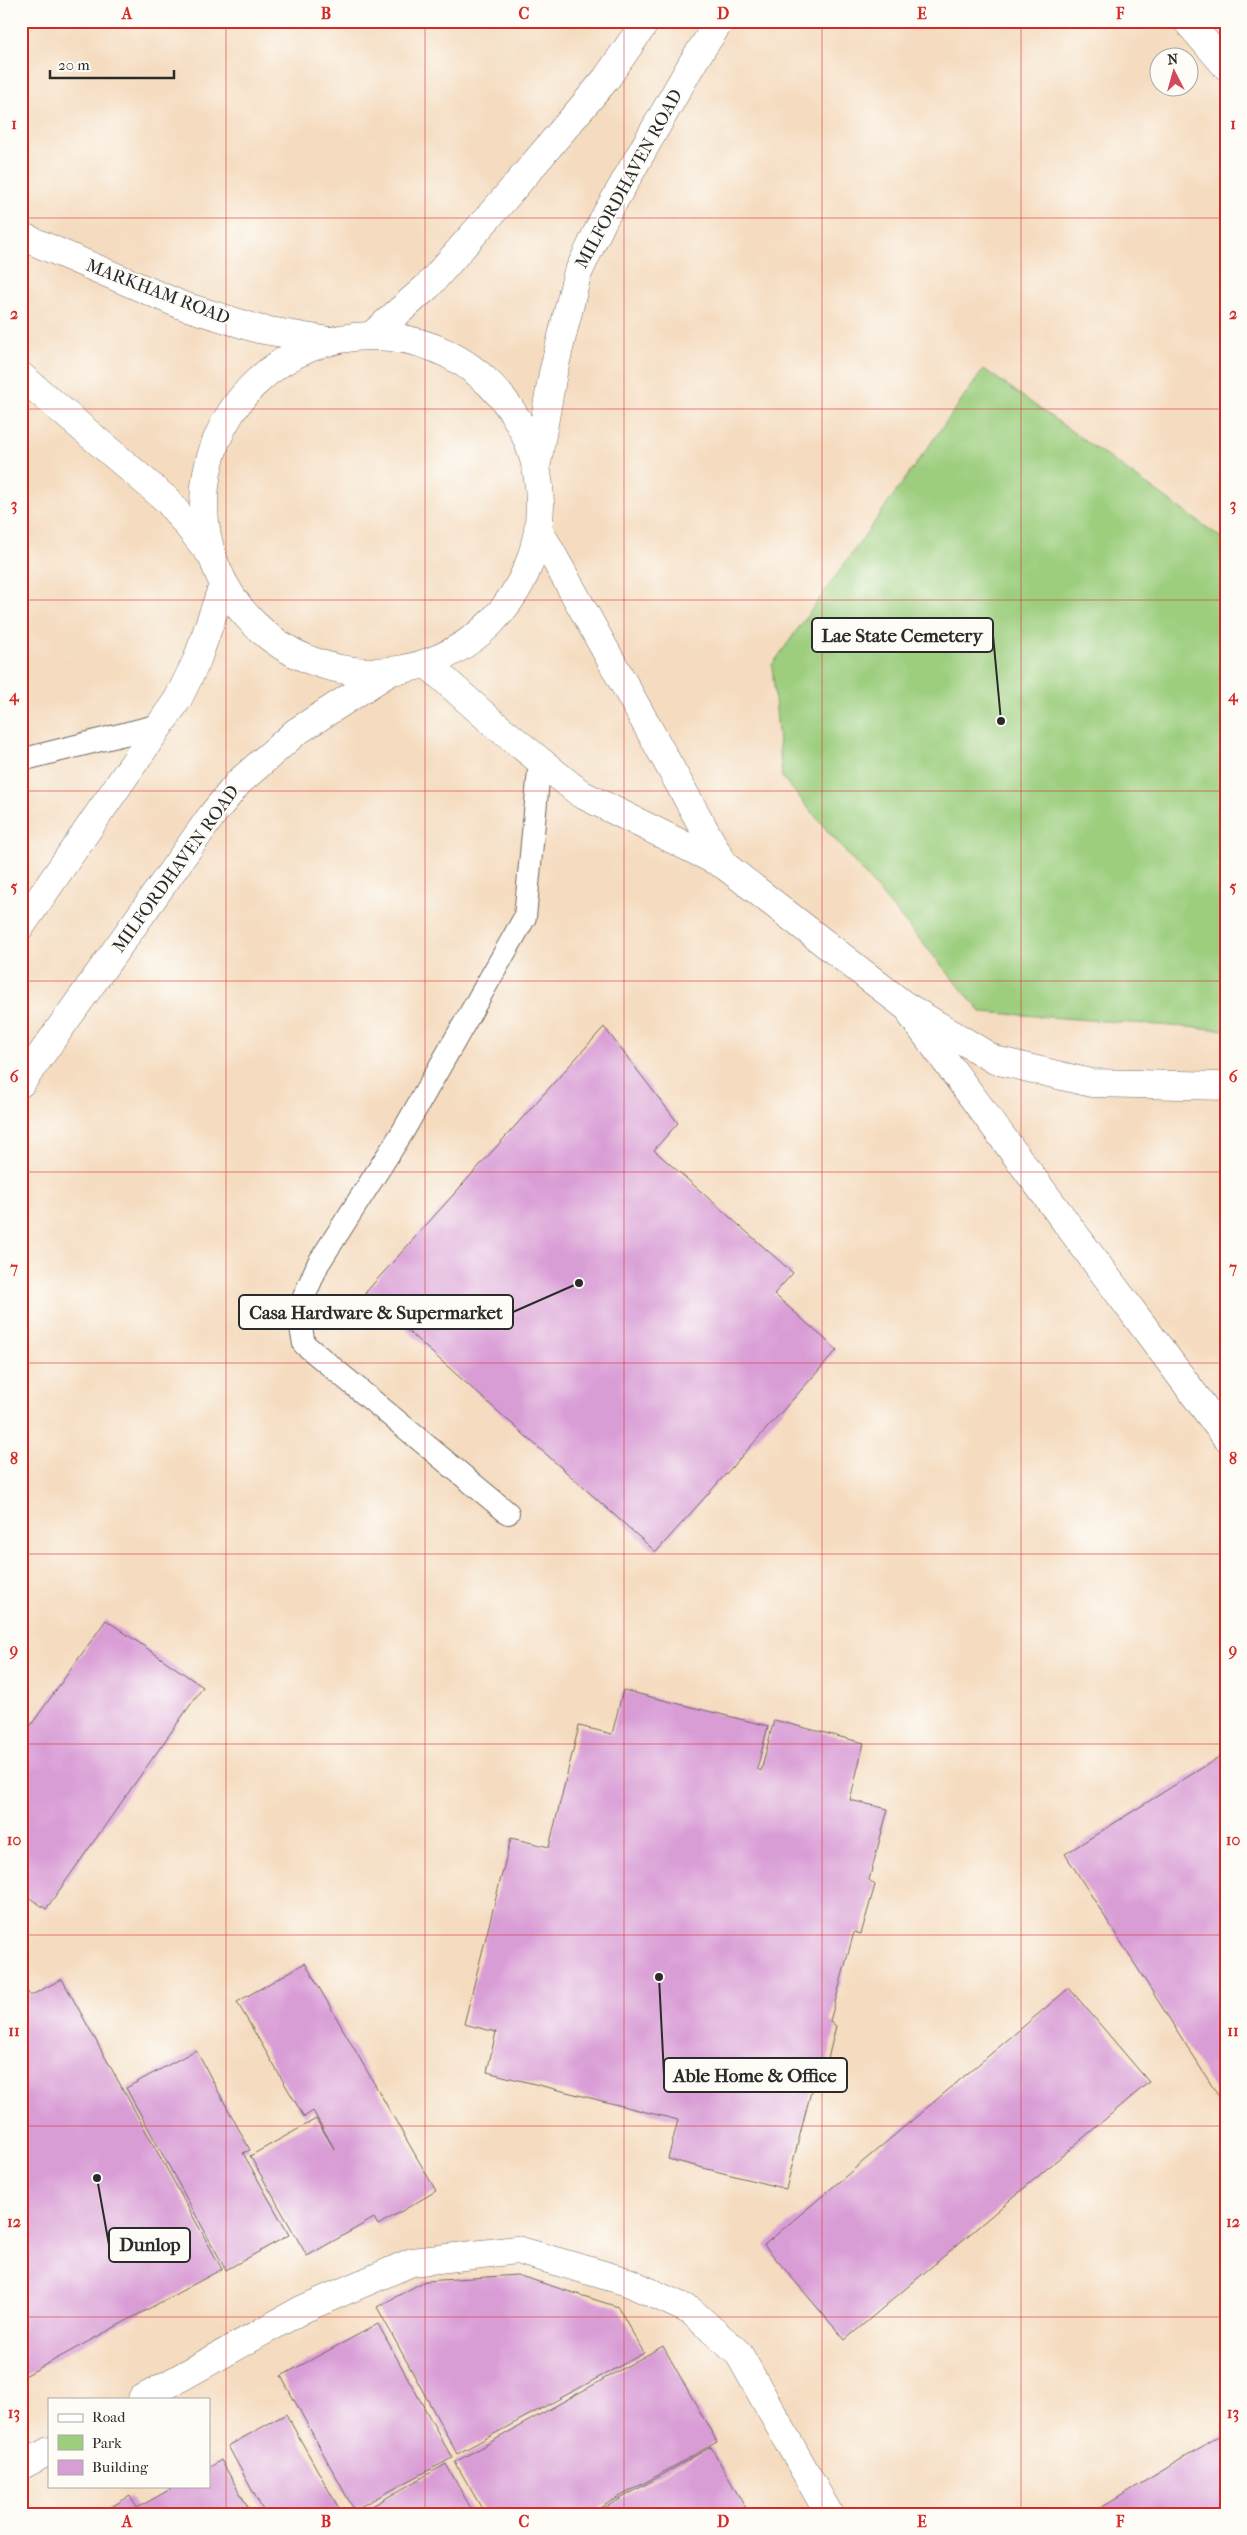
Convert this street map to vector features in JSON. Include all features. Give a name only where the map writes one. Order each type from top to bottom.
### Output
[{"type":"main road","points":[[372,335],[428,286],[487,219],[606,78],[646,21]]},
{"type":"main road","name":"MILFORDHAVEN ROAD","points":[[537,463],[553,373],[577,275],[627,179],[693,62],[720,21]]},
{"type":"main road","points":[[1187,21],[1226,66]]},
{"type":"main road","name":"MARKHAM ROAD","points":[[21,236],[181,305],[258,329],[329,341]]},
{"type":"main road","points":[[372,335],[427,344],[477,370],[516,412],[537,463],[542,517],[529,570],[500,615],[459,650],[408,670],[354,673],[302,658],[257,629],[223,585],[209,552],[202,498],[213,446],[239,399],[279,362],[329,341],[372,335]]},
{"type":"main road","points":[[21,376],[167,500],[209,552]]},
{"type":"main road","points":[[539,530],[724,865]]},
{"type":"main road","points":[[21,926],[178,699],[197,660],[223,585]]},
{"type":"main road","points":[[426,663],[492,722],[581,794],[724,865],[904,1005],[994,1060],[1091,1083],[1226,1086]]},
{"type":"main road","name":"MILFORDHAVEN ROAD","points":[[21,1083],[212,815],[239,782],[296,732],[389,672]]},
{"type":"main road","points":[[904,1005],[1226,1437]]},
{"type":"main road","points":[[144,2398],[303,2309],[412,2262],[517,2250],[628,2282],[691,2311],[739,2354],[829,2514]]},
{"type":"main road","points":[[21,2466],[48,2452]]},
{"type":"lane","points":[[21,760],[160,725]]},
{"type":"lane","points":[[508,1513],[304,1344],[298,1311],[318,1264],[402,1133],[525,917],[540,760]]},
{"type":"green space","points":[[984,369],[1226,541],[1226,1030],[981,1012],[782,777],[772,665]]},
{"type":"building","points":[[604,1027],[678,1123],[654,1150],[793,1273],[774,1294],[837,1350],[656,1552],[365,1293]]},
{"type":"building","points":[[106,1620],[203,1687],[46,1909],[21,1892],[21,1739]]},
{"type":"building","points":[[623,1690],[768,1726],[757,1769],[761,1771],[774,1720],[864,1743],[850,1800],[888,1809],[869,1880],[875,1885],[861,1934],[854,1932],[830,2021],[836,2026],[824,2075],[816,2072],[786,2189],[668,2159],[678,2120],[487,2072],[496,2032],[464,2024],[511,1838],[549,1847],[579,1726],[612,1734]]},
{"type":"building","points":[[1221,1756],[1226,1764],[1226,2108],[1065,1854]]},
{"type":"building","points":[[305,1963],[436,2191],[378,2225],[374,2218],[307,2256],[250,2156],[316,2119],[335,2150],[313,2111],[304,2117],[237,2002]]},
{"type":"building","points":[[62,1979],[222,2269],[21,2378],[21,1980],[30,1996]]},
{"type":"building","points":[[1069,1988],[1149,2082],[845,2340],[764,2245]]},
{"type":"building","points":[[196,2050],[250,2150],[243,2153],[289,2235],[226,2270],[126,2088]]},
{"type":"building","points":[[517,2275],[618,2307],[644,2353],[457,2454],[377,2307],[425,2281]]},
{"type":"building","points":[[378,2324],[452,2458],[354,2510],[281,2376]]},
{"type":"building","points":[[663,2346],[717,2442],[589,2514],[485,2514],[455,2462]]},
{"type":"building","points":[[286,2414],[342,2514],[265,2514],[228,2446]]},
{"type":"building","points":[[1226,2432],[1226,2514],[1091,2514]]},
{"type":"building","points":[[711,2447],[749,2514],[594,2514]]},
{"type":"building","points":[[221,2460],[252,2514],[99,2514],[130,2496],[137,2508],[172,2488],[210,2488],[210,2467]]},
{"type":"building","points":[[446,2464],[474,2514],[358,2514]]},
{"type":"place","name":"Lae State Cemetery","points":[[1001,721]]},
{"type":"place","name":"Casa Hardware & Supermarket","points":[[579,1283]]},
{"type":"place","name":"Able Home & Office","points":[[659,1977]]},
{"type":"place","name":"Dunlop","points":[[97,2178]]}]
